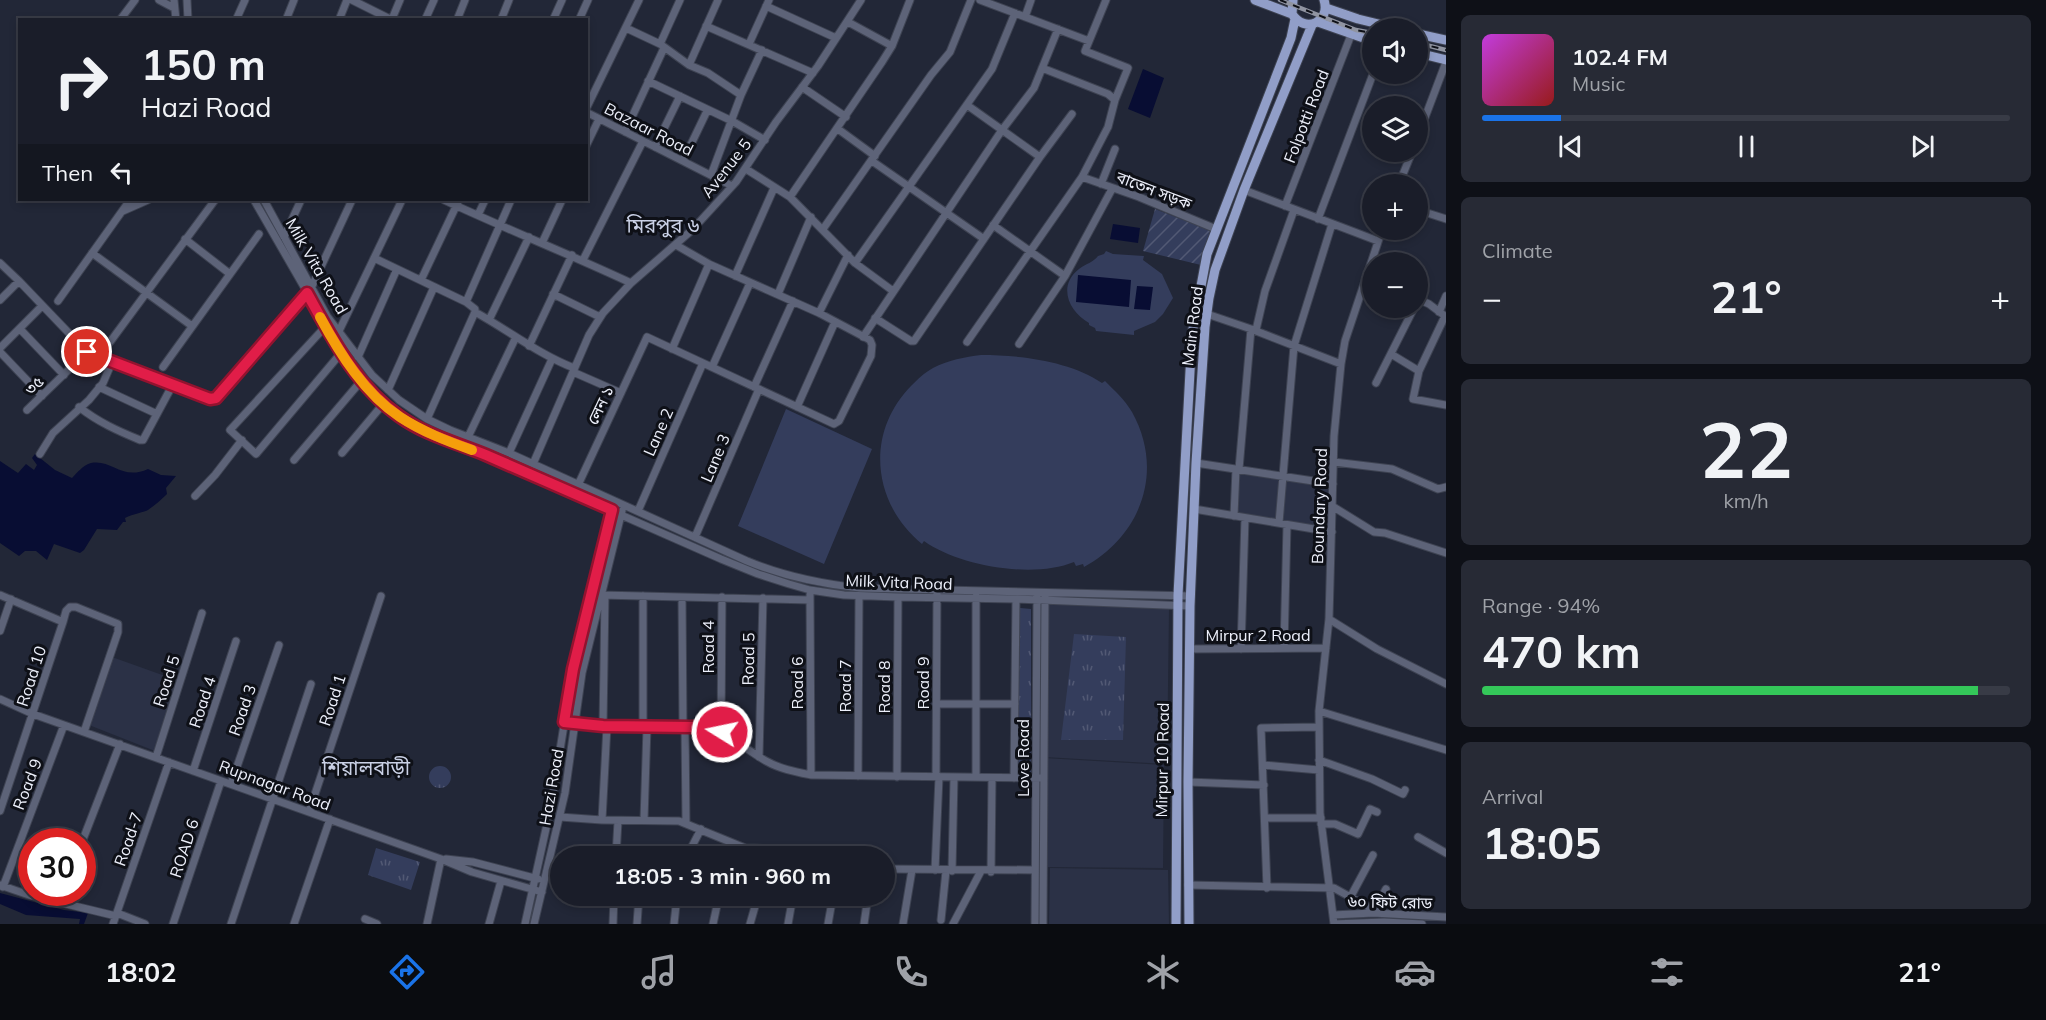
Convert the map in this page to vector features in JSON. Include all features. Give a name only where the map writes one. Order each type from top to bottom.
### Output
[{"type":"main road","points":[[1255,0],[1294,17],[1300,23],[1315,23],[1362,38]]},
{"type":"main road","name":"Main Road","points":[[1178,600],[1187,394],[1196,305],[1204,265],[1216,229],[1291,38],[1294,17],[1291,9],[1293,0]]},
{"type":"main road","points":[[1325,4],[1362,20]]},
{"type":"main road","name":"Main Road","points":[[1189,649],[1200,395],[1207,314],[1215,270],[1244,190],[1315,23],[1324,16],[1325,4]]},
{"type":"main road","points":[[1428,36],[1446,40]]},
{"type":"main road","points":[[1428,56],[1446,61]]},
{"type":"main road","points":[[1187,394],[1200,395]]},
{"type":"main road","name":"Mirpur 10 Road","points":[[1176,924],[1178,600]]},
{"type":"main road","name":"Mirpur 10 Road","points":[[1189,649],[1189,924]]},
{"type":"main road","points":[[1177,704],[1189,704]]},
{"type":"street","points":[[122,18],[135,0]]},
{"type":"street","points":[[159,0],[174,4]]},
{"type":"street","points":[[187,0],[189,18]]},
{"type":"street","points":[[237,18],[245,0]]},
{"type":"street","points":[[287,18],[294,0]]},
{"type":"street","points":[[340,18],[350,0],[387,18]]},
{"type":"street","points":[[390,18],[400,0]]},
{"type":"street","points":[[426,18],[434,0]]},
{"type":"street","points":[[458,18],[465,0]]},
{"type":"street","points":[[502,18],[509,0]]},
{"type":"street","points":[[554,18],[562,0]]},
{"type":"street","points":[[580,18],[588,0]]},
{"type":"street","points":[[588,107],[639,0]]},
{"type":"street","points":[[626,132],[680,0]]},
{"type":"street","points":[[689,65],[718,0]]},
{"type":"street","name":"Avenue 5","points":[[533,464],[589,335],[600,317],[631,283],[676,245],[746,169],[861,0]]},
{"type":"street","points":[[790,197],[838,129],[892,45],[910,0]]},
{"type":"street","points":[[823,229],[931,75],[950,52],[971,0]]},
{"type":"street","points":[[980,0],[1089,41]]},
{"type":"street","points":[[1025,17],[1031,0]]},
{"type":"street","points":[[967,342],[1082,177],[1108,127],[1115,100],[1128,68],[1085,51],[1106,0]]},
{"type":"street","points":[[748,44],[768,3],[836,38]]},
{"type":"street","points":[[855,263],[992,69],[1015,13]]},
{"type":"street","points":[[848,22],[892,45]]},
{"type":"street","points":[[706,26],[813,73]]},
{"type":"street","points":[[626,28],[662,46],[689,65],[708,73],[741,95]]},
{"type":"street","points":[[863,337],[1002,130],[1034,88],[1058,29]]},
{"type":"street","name":"Folpotti Road","points":[[1286,206],[1351,35]]},
{"type":"street","points":[[711,175],[741,95],[762,50]]},
{"type":"street","points":[[1428,109],[1446,61]]},
{"type":"street","points":[[1042,68],[1108,94],[1115,100]]},
{"type":"street","points":[[648,81],[765,140]]},
{"type":"street","points":[[1318,219],[1369,84]]},
{"type":"street","points":[[802,87],[846,117]]},
{"type":"street","points":[[655,147],[680,96]]},
{"type":"street","points":[[967,105],[1040,157]]},
{"type":"street","points":[[683,161],[707,111]]},
{"type":"street","name":"Bazaar Road","points":[[588,112],[732,186]]},
{"type":"street","points":[[874,318],[911,342],[914,341],[1072,114]]},
{"type":"street","points":[[588,142],[599,119]]},
{"type":"street","points":[[838,129],[908,186],[984,239]]},
{"type":"street","points":[[583,260],[643,141]]},
{"type":"street","points":[[1101,184],[1115,149]]},
{"type":"street","points":[[746,169],[790,197],[855,263],[893,291]]},
{"type":"street","name":"বাতেন সড়ক","points":[[1082,177],[1139,197],[1216,229]]},
{"type":"street","points":[[735,276],[774,188]]},
{"type":"street","points":[[1019,344],[1065,276],[1112,189]]},
{"type":"street","points":[[1244,190],[1378,241]]},
{"type":"street","points":[[58,301],[129,201]]},
{"type":"street","points":[[121,212],[145,201]]},
{"type":"street","points":[[110,342],[213,201]]},
{"type":"street","name":"Milk Vita Road","points":[[255,201],[341,353],[362,380],[399,417],[432,435],[485,454],[758,574],[810,590],[859,596],[898,597],[937,593],[1016,599],[1041,596]]},
{"type":"street","name":"Milk Vita Road","points":[[265,201],[327,316],[357,357],[388,390],[427,418],[450,430],[509,453],[761,567],[811,581],[860,588],[937,593],[1191,601]]},
{"type":"street","points":[[284,237],[302,201]]},
{"type":"street","points":[[0,262],[87,352],[172,386],[210,399],[216,398],[312,286],[352,201]]},
{"type":"street","points":[[339,331],[402,201]]},
{"type":"street","points":[[478,216],[485,201]]},
{"type":"street","points":[[466,302],[510,201]]},
{"type":"street","points":[[542,243],[562,201]]},
{"type":"street","points":[[421,280],[458,202],[478,216],[572,255],[631,283]]},
{"type":"street","points":[[1234,516],[1253,330],[1294,210]]},
{"type":"street","points":[[1428,213],[1446,219]]},
{"type":"street","points":[[778,294],[811,217]]},
{"type":"street","points":[[1284,648],[1281,476],[1294,346],[1332,224]]},
{"type":"street","points":[[993,225],[1065,276]]},
{"type":"street","points":[[163,367],[259,234]]},
{"type":"street","points":[[489,320],[529,237]]},
{"type":"street","points":[[185,239],[230,274]]},
{"type":"street","name":"Boundary Road","points":[[1375,252],[1378,241]]},
{"type":"street","points":[[676,245],[710,264],[819,313],[870,340],[871,356],[839,421],[834,424],[672,349],[710,264]]},
{"type":"street","points":[[92,253],[192,326]]},
{"type":"street","points":[[529,346],[572,255]]},
{"type":"street","points":[[819,313],[848,255]]},
{"type":"street","points":[[374,258],[466,302],[475,312],[529,346],[621,393]]},
{"type":"street","points":[[357,357],[397,269]]},
{"type":"street","points":[[0,300],[19,281]]},
{"type":"street","points":[[712,367],[750,282]]},
{"type":"street","points":[[388,390],[434,287]]},
{"type":"street","points":[[553,294],[600,317]]},
{"type":"street","name":"Boundary Road","points":[[1334,924],[1321,821],[1319,711],[1329,619],[1334,462],[1341,364],[1345,341],[1362,296]]},
{"type":"street","points":[[1439,312],[1446,296]]},
{"type":"street","name":"Lane 3","points":[[695,537],[793,301]]},
{"type":"street","points":[[1428,304],[1445,316],[1419,371],[1413,399],[1446,405]]},
{"type":"street","points":[[42,306],[0,350],[42,396]]},
{"type":"street","points":[[427,418],[475,312]]},
{"type":"street","points":[[1207,314],[1341,364]]},
{"type":"street","points":[[1376,383],[1409,318]]},
{"type":"street","points":[[797,407],[834,322]]},
{"type":"street","points":[[325,327],[230,429],[256,454],[341,353]]},
{"type":"street","points":[[20,329],[64,375]]},
{"type":"street","points":[[468,437],[516,337]]},
{"type":"street","name":"লেন ১","points":[[578,484],[647,338],[672,349]]},
{"type":"street","name":"৩৫","points":[[27,410],[87,352]]},
{"type":"street","points":[[1391,354],[1419,371]]},
{"type":"street","points":[[509,453],[552,359]]},
{"type":"street","points":[[40,454],[53,433],[99,387],[112,362]]},
{"type":"street","name":"Lane 2","points":[[638,511],[703,363]]},
{"type":"street","points":[[294,460],[362,380]]},
{"type":"street","points":[[79,407],[93,418],[143,440],[172,386]]},
{"type":"street","points":[[99,387],[157,414]]},
{"type":"street","points":[[342,453],[384,403]]},
{"type":"street","points":[[195,496],[215,475],[242,440]]},
{"type":"street","points":[[1334,462],[1392,470],[1438,489],[1446,487]]},
{"type":"street","points":[[1196,463],[1333,484]]},
{"type":"street","name":"Hazi Road","points":[[525,924],[551,806],[573,669],[614,501]]},
{"type":"street","points":[[621,514],[624,505]]},
{"type":"street","points":[[1332,506],[1374,532],[1386,533],[1446,553]]},
{"type":"street","points":[[1194,509],[1332,532]]},
{"type":"street","name":"Hazi Road","points":[[534,924],[560,817],[582,673],[603,595],[621,514]]},
{"type":"street","points":[[1241,649],[1245,518]]},
{"type":"street","name":"Road 6","points":[[811,581],[811,775]]},
{"type":"street","name":"Road 9","points":[[937,593],[938,777]]},
{"type":"street","points":[[0,595],[63,622],[66,611],[70,607],[76,607],[118,624],[118,632],[84,732]]},
{"type":"street","points":[[602,820],[605,726],[603,595],[810,600]]},
{"type":"street","name":"Road 1","points":[[309,812],[381,596]]},
{"type":"street","points":[[643,596],[644,820]]},
{"type":"street","name":"Road 7","points":[[858,776],[859,596]]},
{"type":"street","name":"Love Road","points":[[1041,596],[1040,778],[1043,924]]},
{"type":"street","points":[[682,597],[686,822]]},
{"type":"street","name":"Road 4","points":[[722,597],[722,732]]},
{"type":"street","name":"Road 8","points":[[897,777],[898,597]]},
{"type":"street","points":[[976,597],[976,777]]},
{"type":"street","name":"Road 5","points":[[759,757],[763,598]]},
{"type":"street","points":[[0,631],[11,599]]},
{"type":"street","points":[[1014,778],[1016,599]]},
{"type":"street","name":"Road 5","points":[[156,757],[202,614]]},
{"type":"street","points":[[1329,619],[1377,649],[1446,684]]},
{"type":"street","name":"Road 10","points":[[0,811],[63,622]]},
{"type":"street","name":"Road 4","points":[[193,771],[236,641]]},
{"type":"street","name":"Road 3","points":[[231,784],[279,645]]},
{"type":"street","name":"Mirpur 2 Road","points":[[1189,649],[1326,648]]},
{"type":"street","points":[[231,924],[311,684]]},
{"type":"street","name":"Rupnagar Road","points":[[0,699],[33,714],[441,859],[461,869],[542,892]]},
{"type":"street","points":[[936,704],[1015,704]]},
{"type":"street","points":[[1319,711],[1446,750]]},
{"type":"street","points":[[564,722],[605,726],[709,729],[722,732],[759,757],[788,770],[811,775],[1040,778]]},
{"type":"street","name":"Road 9","points":[[2,886],[64,725]]},
{"type":"street","points":[[1267,888],[1261,728],[1319,727]]},
{"type":"street","points":[[87,828],[120,744]]},
{"type":"street","points":[[1320,760],[1372,779],[1403,794],[1405,790]]},
{"type":"street","name":"Road-7","points":[[115,918],[169,762]]},
{"type":"street","points":[[1263,765],[1319,770]]},
{"type":"street","points":[[935,870],[938,777]]},
{"type":"street","points":[[941,920],[949,871],[954,777]]},
{"type":"street","points":[[991,872],[992,778]]},
{"type":"street","name":"Love Road","points":[[1035,924],[1035,870],[1040,778]]},
{"type":"street","name":"ROAD 6","points":[[173,924],[221,781]]},
{"type":"street","points":[[1188,782],[1264,785]]},
{"type":"street","points":[[1265,818],[1321,821],[1335,824],[1358,834],[1370,809],[1377,812]]},
{"type":"street","points":[[560,817],[686,822],[740,846]]},
{"type":"street","points":[[294,924],[330,819]]},
{"type":"street","points":[[617,846],[618,821]]},
{"type":"street","points":[[692,846],[701,829]]},
{"type":"street","points":[[1418,837],[1446,854]]},
{"type":"street","points":[[1351,896],[1373,855]]},
{"type":"street","points":[[427,924],[441,859],[473,862],[545,881]]},
{"type":"street","points":[[895,869],[991,872],[1035,870]]},
{"type":"street","points":[[903,924],[912,870]]},
{"type":"street","points":[[953,924],[981,871]]},
{"type":"street","points":[[489,924],[501,881]]},
{"type":"street","points":[[1188,885],[1338,889],[1372,909],[1373,913]]},
{"type":"street","points":[[2,886],[18,890]]},
{"type":"street","points":[[1373,913],[1386,890]]},
{"type":"street","points":[[74,906],[145,924]]},
{"type":"street","points":[[613,924],[614,906]]},
{"type":"street","points":[[637,924],[638,906]]},
{"type":"street","points":[[674,924],[676,906]]},
{"type":"street","points":[[713,924],[717,906]]},
{"type":"street","points":[[750,924],[755,906]]},
{"type":"street","points":[[788,924],[791,906]]},
{"type":"street","points":[[828,924],[831,906]]},
{"type":"street","points":[[864,924],[867,906]]},
{"type":"street","name":"৬০ ফিট রোড","points":[[1333,915],[1373,913],[1446,917]]},
{"type":"street","points":[[364,919],[378,924]]},
{"type":"street","name":"৬০ ফিট রোড","points":[[1334,924],[1384,922],[1422,924]]},
{"type":"shaded area","points":[[1143,69],[1164,78],[1150,118],[1128,109]]},
{"type":"shaded area","points":[[1113,224],[1140,228],[1138,243],[1110,239]]},
{"type":"shaded area","points":[[1078,275],[1131,280],[1129,307],[1076,302]]},
{"type":"shaded area","points":[[1137,286],[1153,287],[1150,310],[1134,309]]},
{"type":"shaded area","points":[[35,454],[55,470],[72,478],[85,465],[91,463],[105,464],[131,473],[148,469],[161,475],[176,476],[166,488],[167,494],[155,504],[146,511],[125,518],[126,522],[123,522],[117,530],[97,529],[80,553],[54,544],[47,560],[36,551],[25,551],[19,556],[0,543],[0,461],[18,473],[26,464],[34,470],[37,465],[32,458]]},
{"type":"shaded area","points":[[1238,474],[1331,486],[1328,528],[1236,515]]},
{"type":"shaded area","points":[[1045,600],[1169,609],[1167,764],[1044,757]]},
{"type":"shaded area","points":[[112,657],[179,681],[155,751],[89,725]]},
{"type":"shaded area","points":[[1044,758],[1164,765],[1163,868],[1045,867]]},
{"type":"shaded area","points":[[1050,868],[1168,870],[1169,924],[1049,924]]},
{"type":"shaded area","points":[[0,893],[18,898],[18,906],[49,906],[88,913],[84,924],[79,924],[80,919],[26,915],[0,904]]},
{"type":"green space","points":[[1155,209],[1212,231],[1201,265],[1143,251]]},
{"type":"green space","points":[[1106,251],[1113,254],[1144,256],[1143,260],[1162,274],[1173,298],[1155,322],[1134,331],[1134,335],[1096,331],[1076,312],[1068,298],[1068,283],[1072,276],[1081,267]]},
{"type":"green space","points":[[981,355],[1028,358],[1075,369],[1102,383],[1105,381],[1132,412],[1142,434],[1146,457],[1146,479],[1142,500],[1133,520],[1120,538],[1104,554],[1084,567],[1083,564],[1076,566],[1074,562],[1057,567],[1018,569],[976,563],[956,557],[924,541],[922,544],[905,527],[893,509],[884,488],[880,467],[881,446],[886,425],[896,405],[914,383],[933,368],[957,359]]},
{"type":"green space","points":[[786,409],[872,449],[824,564],[738,526]]},
{"type":"green space","points":[[1020,608],[1031,609],[1031,772],[1018,771]]},
{"type":"green space","points":[[1074,634],[1126,637],[1123,740],[1061,740]]},
{"type":"green space","points":[[440,766],[448,769],[451,777],[448,785],[440,788],[432,785],[429,777],[432,769]]},
{"type":"green space","points":[[376,848],[420,862],[411,890],[368,875]]},
{"type":"railway","points":[[1280,0],[1362,31]]},
{"type":"railway","points":[[1428,46],[1446,50]]},
{"type":"slow traffic","points":[[320,317],[349,366],[399,417],[432,435],[472,450]]},
{"type":"district","name":"মিরপুর ৬","points":[[663,226]]},
{"type":"district","name":"শিয়ালবাড়ী","points":[[366,768]]},
{"type":"route","points":[[87,352],[172,386],[210,399],[216,398],[307,293],[349,366],[399,417],[432,435],[485,454],[612,510],[573,669],[564,722],[603,726],[694,727],[722,732]]}]
